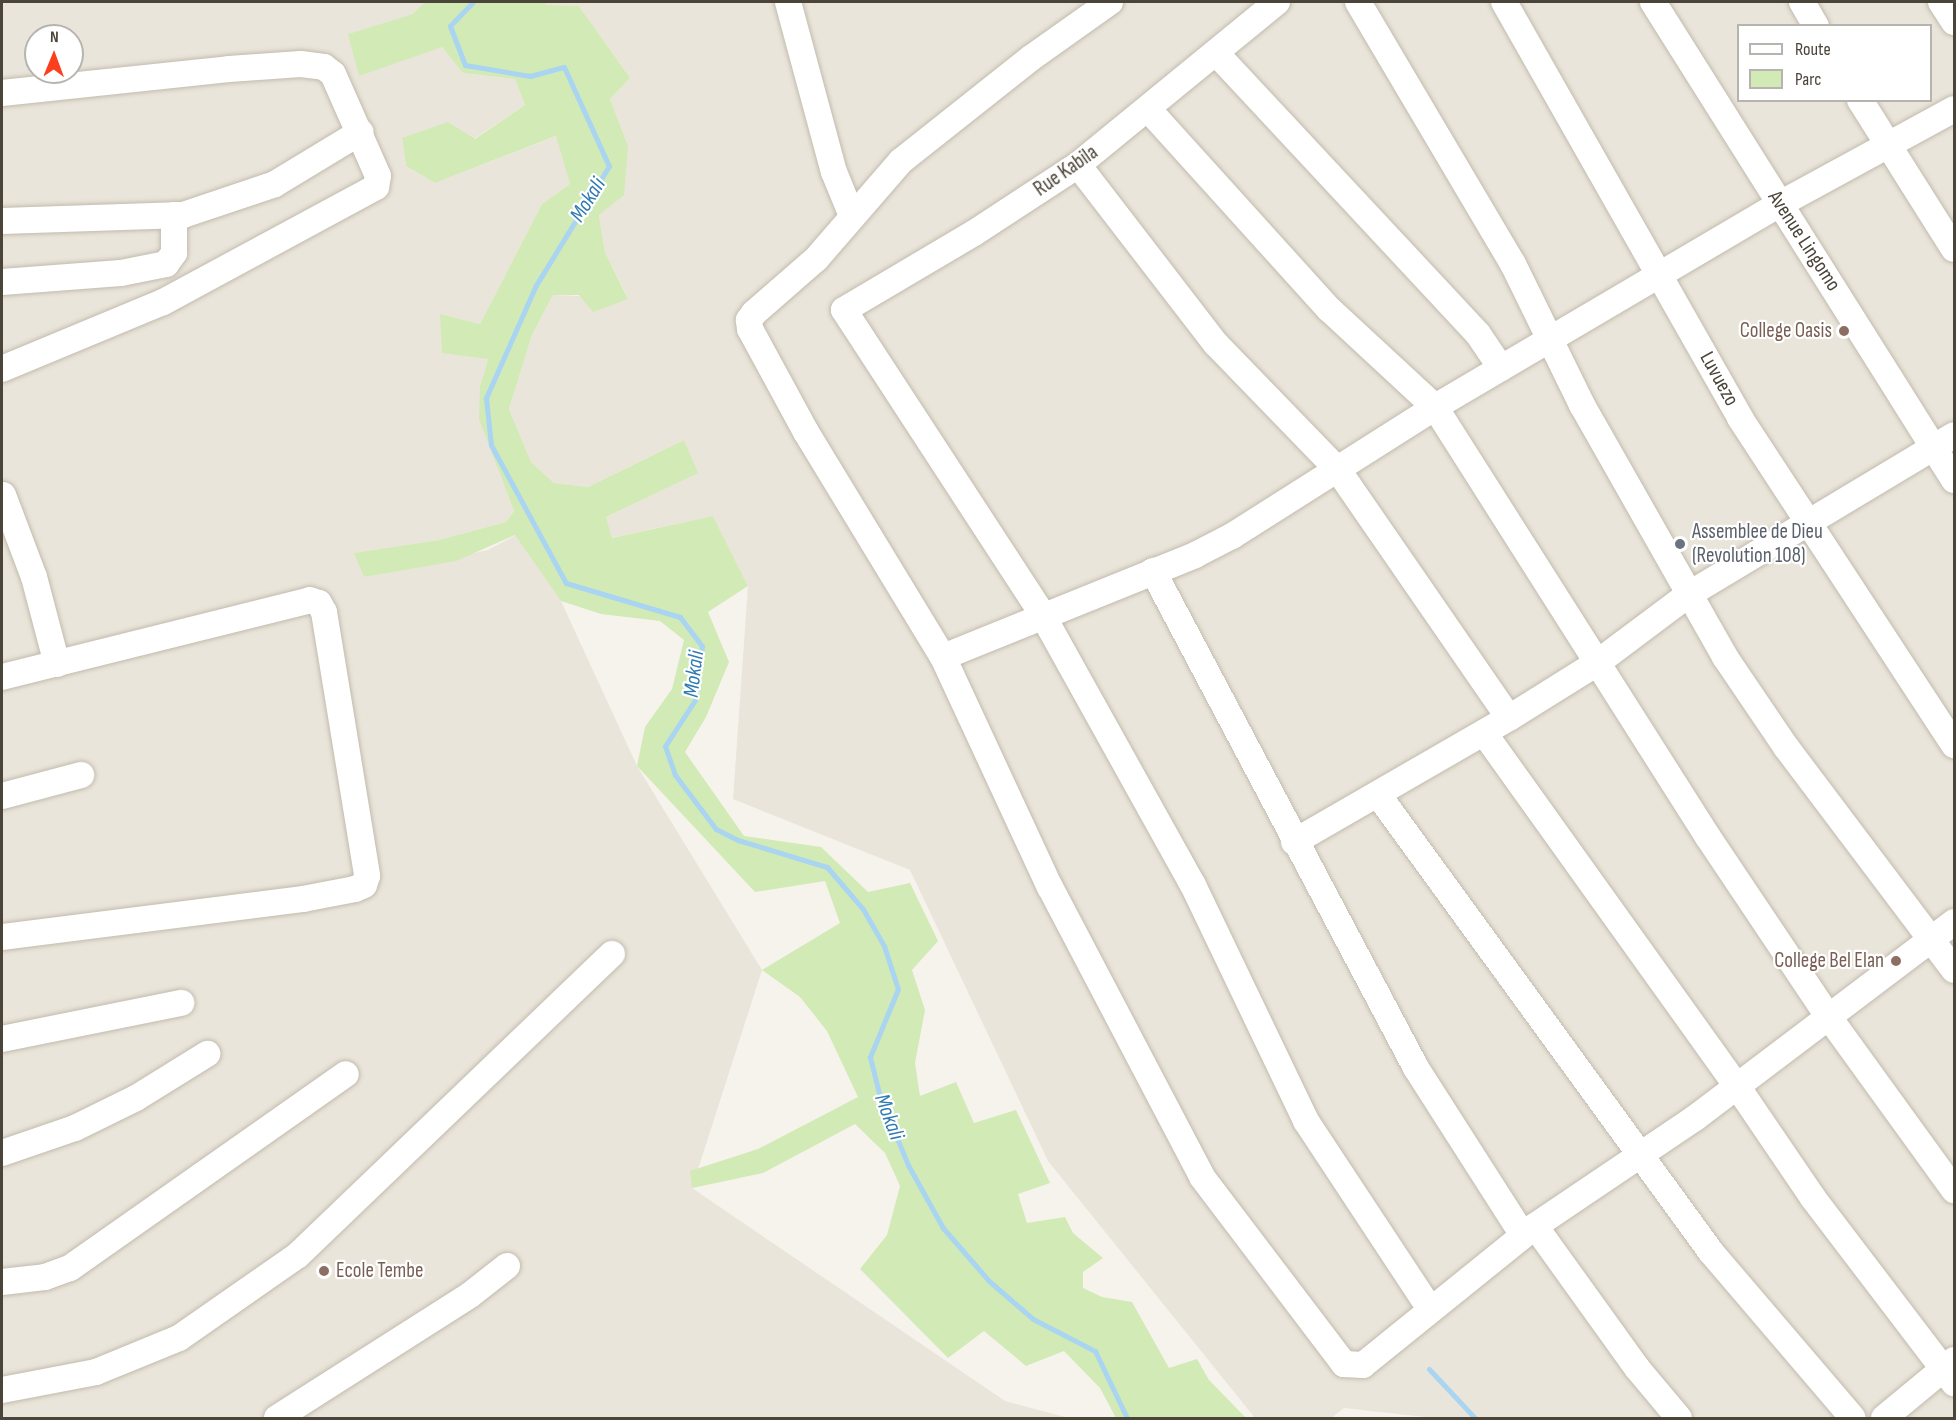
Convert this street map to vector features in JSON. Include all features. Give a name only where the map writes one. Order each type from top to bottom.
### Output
[{"type":"street","points":[[788,2],[834,172],[852,216]]},
{"type":"street","points":[[1110,2],[936,132],[901,161],[816,259],[748,320],[760,353],[943,657],[1050,887],[1202,1177],[1344,1364],[1363,1365],[1529,1231],[1737,1086],[1954,922]]},
{"type":"street","name":"Rue Kabila","points":[[1042,614],[847,318],[847,305],[974,233],[1078,165],[1148,110],[1277,2]]},
{"type":"street","points":[[1358,2],[1513,264],[1551,342],[1688,595],[1786,747],[1954,970]]},
{"type":"street","name":"Luvuezo","points":[[1504,2],[1662,274],[1740,418],[1954,745]]},
{"type":"street","name":"Avenue Lingomo","points":[[1653,2],[1780,204],[1866,335],[1944,442],[1954,480]]},
{"type":"street","points":[[1802,2],[1815,24]]},
{"type":"street","points":[[1941,2],[1954,22]]},
{"type":"street","points":[[1216,53],[1478,334],[1501,368]]},
{"type":"street","points":[[2,93],[314,64],[333,74],[377,168],[376,187],[163,302],[2,369]]},
{"type":"street","points":[[1861,102],[1954,249]]},
{"type":"street","points":[[943,657],[1042,614],[1195,555],[1258,522],[1435,407],[1551,342],[1780,204],[1954,109]]},
{"type":"street","points":[[1148,110],[1329,309],[1435,407],[1597,663],[1828,1016],[1954,1190]]},
{"type":"street","points":[[2,221],[174,215],[224,204],[275,184],[361,132]]},
{"type":"street","points":[[1078,165],[1209,335],[1338,470],[1509,718]]},
{"type":"street","points":[[2,282],[121,273],[166,264],[174,253],[174,215]]},
{"type":"street","points":[[1294,842],[1379,796],[1509,718],[1597,663],[1688,595],[1810,525],[1944,442]]},
{"type":"street","points":[[8,491],[57,664]]},
{"type":"street","points":[[1153,571],[1294,842],[1416,1068],[1529,1231],[1679,1419]]},
{"type":"street","points":[[2,677],[310,600],[319,603],[324,612],[367,876],[364,885],[354,890],[303,899],[2,937]]},
{"type":"street","points":[[1042,614],[1193,885],[1306,1121],[1430,1309]]},
{"type":"street","points":[[1484,733],[1737,1086],[1813,1198],[1951,1370],[1884,1419]]},
{"type":"street","points":[[2,796],[81,775]]},
{"type":"street","points":[[1379,796],[1711,1252],[1853,1419]]},
{"type":"street","points":[[2,1390],[96,1372],[179,1338],[298,1255],[612,954]]},
{"type":"street","points":[[2,1039],[181,1003]]},
{"type":"street","points":[[2,1153],[75,1128],[136,1098],[207,1054]]},
{"type":"street","points":[[2,1282],[45,1277],[70,1268],[346,1074]]},
{"type":"street","points":[[277,1419],[470,1295],[507,1266]]},
{"type":"shaded area","points":[[2,2],[425,2],[414,14],[348,34],[442,47],[463,73],[515,79],[525,105],[474,139],[402,139],[406,166],[435,183],[557,136],[570,184],[542,204],[480,324],[440,314],[488,358],[480,386],[498,469],[514,511],[506,522],[439,540],[355,553],[364,577],[488,550],[516,535],[561,601],[637,766],[762,970],[692,1188],[1005,1401],[1069,1418],[2,1418]]},
{"type":"shaded area","points":[[545,2],[1954,2],[1954,1418],[1434,1418],[1344,1408],[1331,1418],[1255,1418],[1048,1161],[910,870],[733,799],[748,586],[713,516],[611,538],[606,517],[697,473],[684,440],[588,487],[554,483],[531,462],[509,409],[532,335],[553,295],[628,298],[605,252],[599,214],[628,146],[610,99],[630,78],[579,6],[546,5]]},
{"type":"green space","points":[[425,2],[545,2],[546,5],[579,6],[630,78],[610,99],[628,146],[624,195],[599,215],[605,252],[628,299],[593,312],[579,295],[553,295],[532,335],[509,409],[531,462],[554,483],[588,487],[684,440],[698,473],[606,517],[612,538],[713,516],[748,586],[708,612],[729,662],[706,717],[685,752],[744,836],[821,847],[868,892],[910,883],[938,941],[912,970],[925,1010],[915,1063],[920,1096],[956,1082],[974,1123],[1016,1110],[1050,1183],[1018,1194],[1027,1223],[1065,1217],[1073,1233],[1103,1258],[1083,1272],[1083,1288],[1102,1297],[1132,1302],[1169,1368],[1197,1359],[1209,1380],[1246,1418],[1116,1418],[1100,1388],[1064,1351],[1026,1366],[984,1331],[948,1358],[860,1269],[887,1235],[900,1186],[885,1153],[855,1124],[763,1173],[692,1188],[690,1171],[758,1149],[858,1097],[827,1031],[800,997],[762,970],[840,923],[825,881],[755,892],[637,766],[645,727],[672,689],[684,640],[660,621],[601,614],[561,601],[515,535],[456,561],[364,577],[354,553],[439,540],[506,522],[514,511],[479,419],[480,386],[488,359],[442,353],[440,314],[480,324],[542,204],[570,184],[556,136],[435,183],[406,166],[402,138],[448,122],[475,139],[525,105],[515,79],[463,73],[442,47],[359,76],[348,34],[413,14]]},
{"type":"waterway","name":"Mokali","points":[[473,2],[450,26],[465,65],[530,76],[564,67],[609,166],[536,285],[486,398],[491,445],[566,583],[680,617],[702,646],[695,700],[665,746],[675,775],[716,829],[738,840],[827,867],[863,909],[884,946],[898,989],[870,1057],[880,1097],[908,1165],[943,1228],[989,1281],[1033,1319],[1095,1351],[1127,1418]]},
{"type":"waterway","points":[[1429,1369],[1475,1418]]},
{"type":"place","name":"College Oasis","points":[[1844,331]]},
{"type":"place","name":"Assemblee de Dieu (Revolution 108)","points":[[1680,544]]},
{"type":"place","name":"College Bel Elan","points":[[1896,961]]},
{"type":"place","name":"Ecole Tembe","points":[[324,1271]]}]
